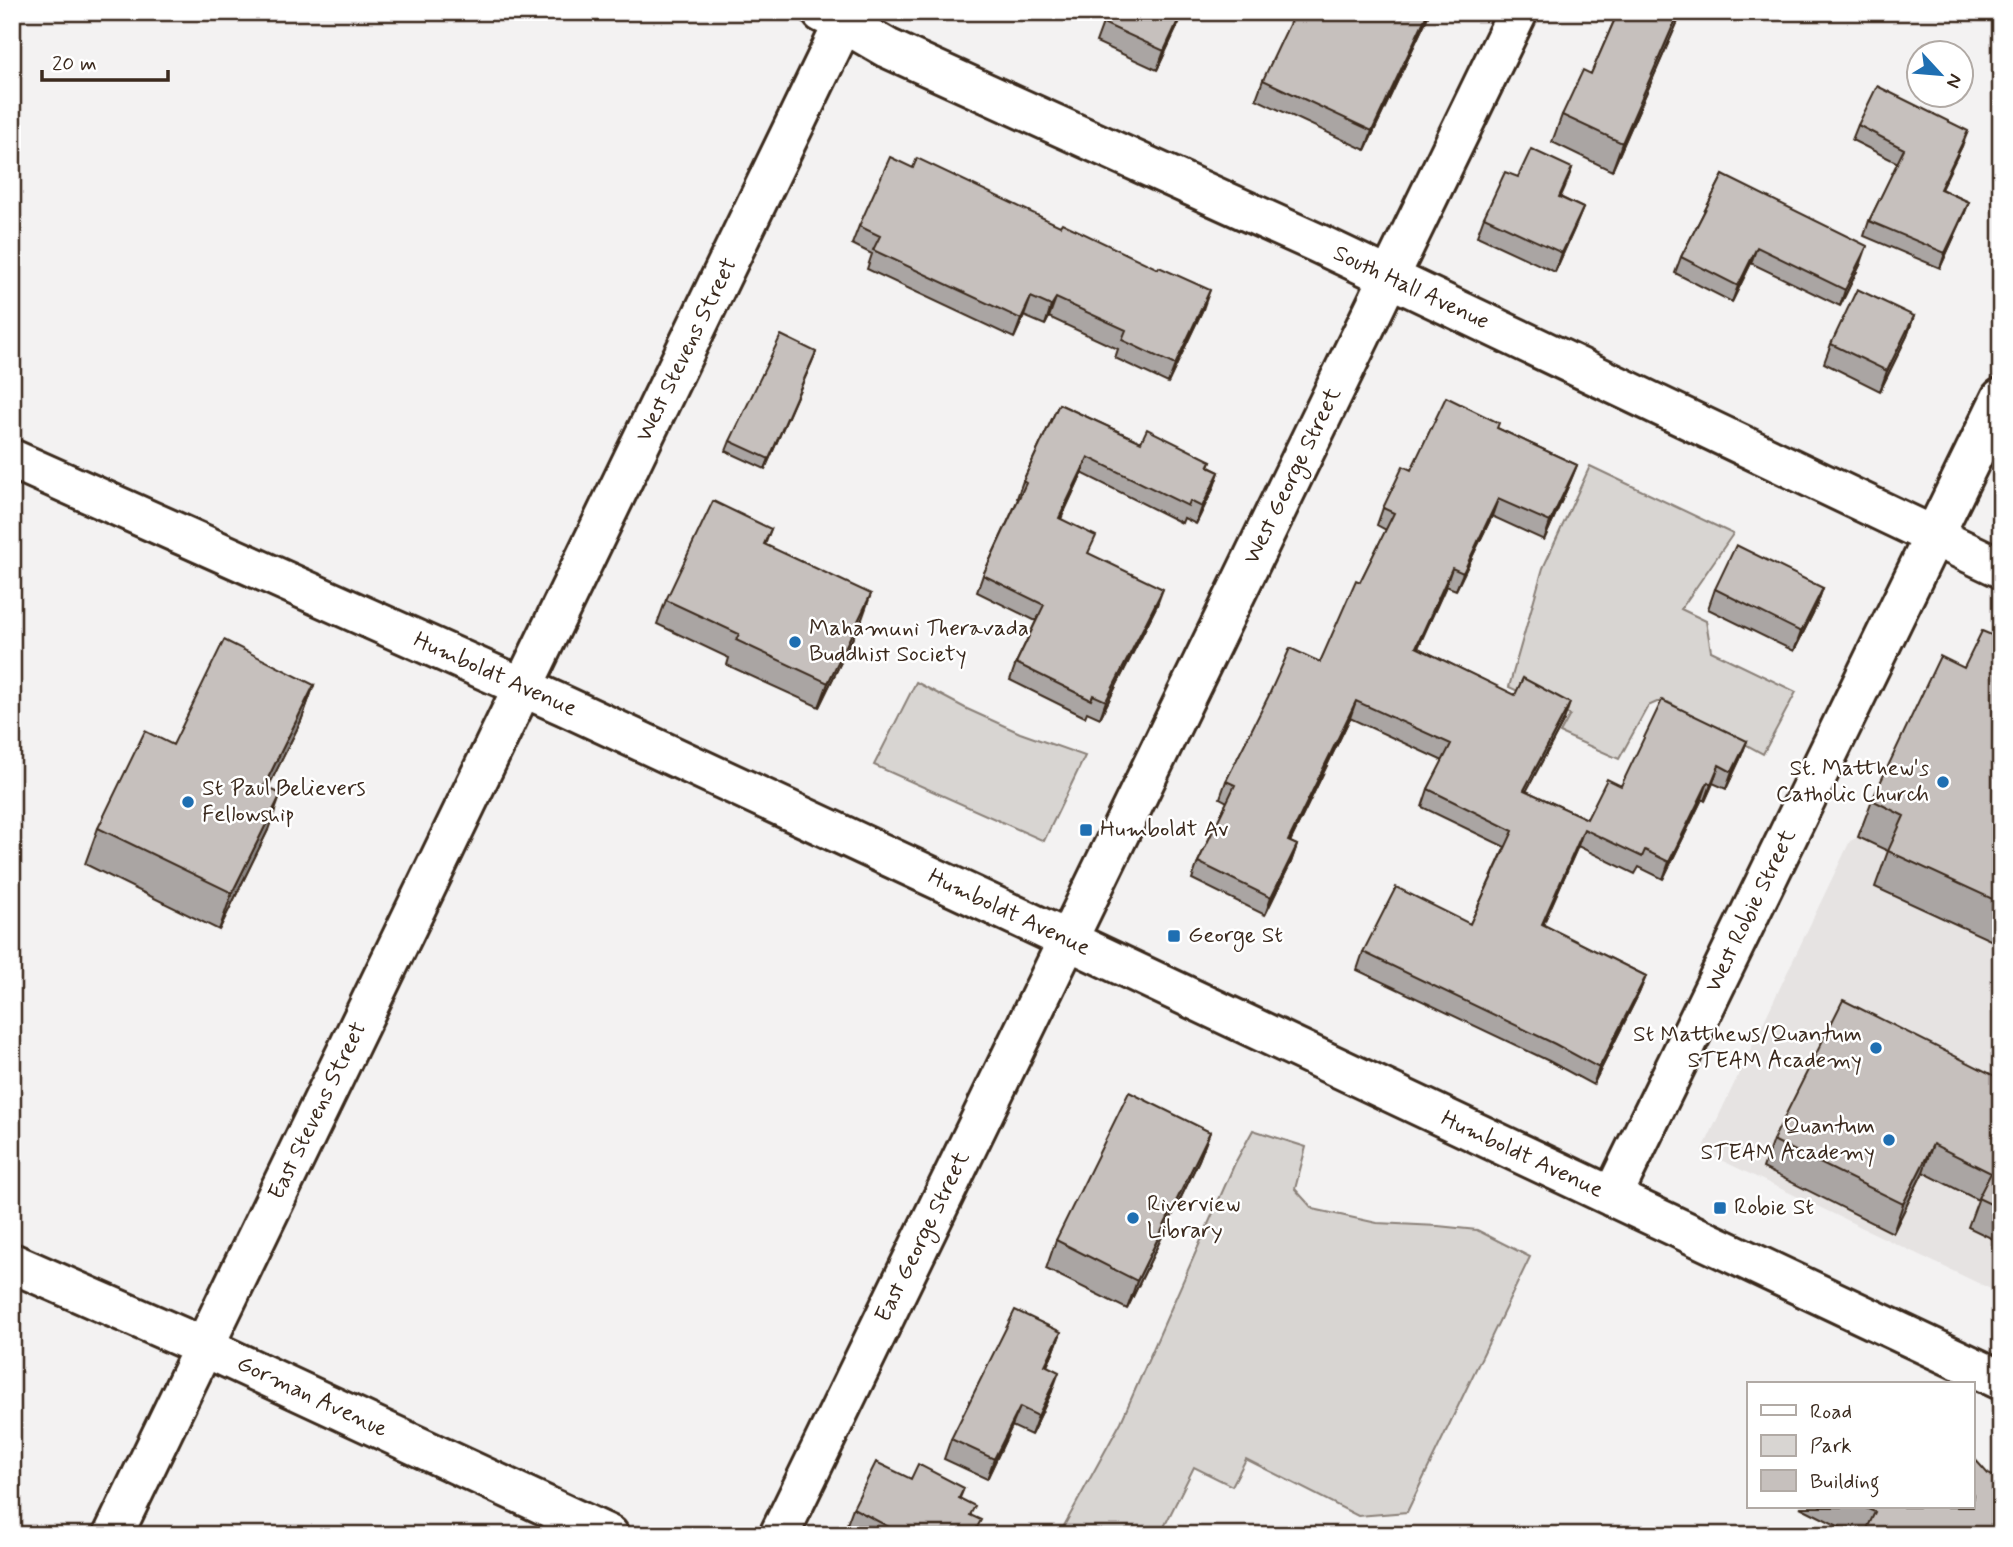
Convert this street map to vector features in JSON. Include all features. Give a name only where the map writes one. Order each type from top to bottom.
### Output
[{"type":"street","name":"West George Street","points":[[1068,940],[1518,12]]},
{"type":"street","name":"South Hall Avenue","points":[[838,16],[887,48],[1389,277],[2001,568]]},
{"type":"street","name":"West Stevens Street","points":[[524,687],[838,16]]},
{"type":"street","name":"West Robie Street","points":[[1612,1197],[2001,398]]},
{"type":"street","name":"Humboldt Avenue","points":[[12,459],[524,687],[2001,1380]]},
{"type":"street","name":"East Stevens Street","points":[[113,1535],[524,687]]},
{"type":"street","name":"East George Street","points":[[779,1535],[1068,940]]},
{"type":"street","name":"Gorman Avenue","points":[[12,1263],[204,1347],[609,1535]]},
{"type":"shaded area","name":"St Matthews/Quantum STEAM Academy","points":[[1858,837],[1891,852],[2001,945],[2001,1294],[1702,1151],[1850,841]]},
{"type":"green space","points":[[1590,466],[1733,534],[1681,609],[1706,621],[1711,651],[1796,692],[1763,754],[1668,702],[1657,702],[1648,706],[1619,759],[1560,733],[1570,715],[1509,687],[1543,568]]},
{"type":"green space","points":[[916,682],[1020,733],[1085,756],[1044,841],[874,765]]},
{"type":"green space","points":[[1253,1130],[1306,1147],[1295,1189],[1313,1209],[1377,1223],[1477,1230],[1530,1257],[1407,1512],[1358,1516],[1246,1459],[1232,1486],[1194,1467],[1160,1535],[1059,1535],[1121,1422],[1235,1163]]},
{"type":"building","points":[[1107,12],[1182,12],[1164,51],[1103,23]]},
{"type":"building","points":[[1295,12],[1369,12],[1380,18],[1383,12],[1428,12],[1372,131],[1263,80]]},
{"type":"building","points":[[1618,12],[1679,12],[1622,143],[1562,115],[1583,70],[1591,74]]},
{"type":"building","points":[[1877,86],[1904,99],[1904,108],[1921,108],[1968,131],[1940,189],[1969,202],[1945,253],[1869,221],[1904,149],[1858,125]]},
{"type":"building","points":[[1531,149],[1572,168],[1559,197],[1583,208],[1562,253],[1484,217],[1505,172],[1518,177]]},
{"type":"building","points":[[890,157],[913,168],[917,158],[1060,226],[1062,223],[1158,269],[1159,267],[1210,290],[1175,365],[1122,340],[1126,330],[1056,298],[1051,306],[1031,297],[1021,319],[873,250],[880,236],[859,226]]},
{"type":"building","points":[[1723,175],[1867,246],[1845,290],[1757,247],[1738,286],[1681,257]]},
{"type":"building","points":[[1857,289],[1914,316],[1887,371],[1831,344]]},
{"type":"building","points":[[781,335],[816,352],[769,459],[730,441]]},
{"type":"building","points":[[1446,397],[1499,423],[1497,428],[1577,465],[1550,522],[1498,499],[1463,573],[1452,568],[1416,647],[1515,695],[1523,678],[1570,703],[1524,790],[1587,819],[1607,779],[1621,786],[1662,700],[1747,741],[1732,772],[1719,765],[1711,784],[1708,782],[1669,862],[1645,850],[1642,857],[1584,829],[1542,924],[1646,976],[1599,1068],[1555,1044],[1363,952],[1396,887],[1470,924],[1513,831],[1428,789],[1451,744],[1356,701],[1288,841],[1297,845],[1271,898],[1198,862],[1235,785],[1226,781],[1290,648],[1320,662],[1356,580],[1360,582],[1394,513],[1383,508],[1403,466],[1411,470]]},
{"type":"building","points":[[1059,404],[1141,442],[1147,429],[1211,461],[1208,467],[1219,472],[1202,507],[1190,501],[1188,506],[1088,457],[1059,518],[1096,536],[1088,553],[1163,589],[1106,701],[1093,695],[1091,700],[1016,663],[1044,605],[983,575]]},
{"type":"building","points":[[713,501],[771,529],[764,544],[871,594],[828,683],[736,640],[739,634],[666,600]]},
{"type":"building","points":[[1736,545],[1823,588],[1801,632],[1715,589]]},
{"type":"building","name":"St. Matthew's Catholic Church","points":[[1982,631],[2001,639],[2001,903],[1888,851],[1904,816],[1872,800],[1940,656],[1964,668]]},
{"type":"building","name":"St Paul Believers Fellowship","points":[[224,640],[314,685],[264,786],[281,794],[232,893],[98,828],[145,731],[173,745]]},
{"type":"building","name":"Quantum STEAM Academy","points":[[1843,1000],[2001,1079],[2001,1209],[1978,1198],[1991,1173],[1933,1144],[1903,1204],[1773,1140]]},
{"type":"building","name":"Riverview Library","points":[[1129,1092],[1210,1132],[1137,1281],[1056,1240]]},
{"type":"building","points":[[1015,1310],[1061,1332],[1045,1365],[1059,1372],[1038,1416],[1020,1407],[994,1459],[951,1439]]},
{"type":"building","points":[[1974,1458],[1988,1474],[2001,1479],[2001,1535],[1864,1535],[1875,1512],[1865,1508],[1974,1508]]},
{"type":"building","points":[[876,1462],[911,1479],[918,1464],[964,1488],[959,1498],[975,1506],[970,1515],[981,1520],[973,1535],[904,1535],[853,1508]]},
{"type":"place","name":"Mahamuni Theravada Buddhist Society","points":[[795,642]]},
{"type":"place","name":"St. Matthew's Catholic Church","points":[[1943,782]]},
{"type":"place","name":"St Paul Believers Fellowship","points":[[188,802]]},
{"type":"place","name":"Humboldt Av","points":[[1086,830]]},
{"type":"place","name":"George St","points":[[1174,936]]},
{"type":"place","name":"St Matthews/Quantum STEAM Academy","points":[[1876,1048]]},
{"type":"place","name":"Quantum STEAM Academy","points":[[1889,1140]]},
{"type":"place","name":"Robie St","points":[[1720,1208]]},
{"type":"place","name":"Riverview Library","points":[[1133,1218]]}]
